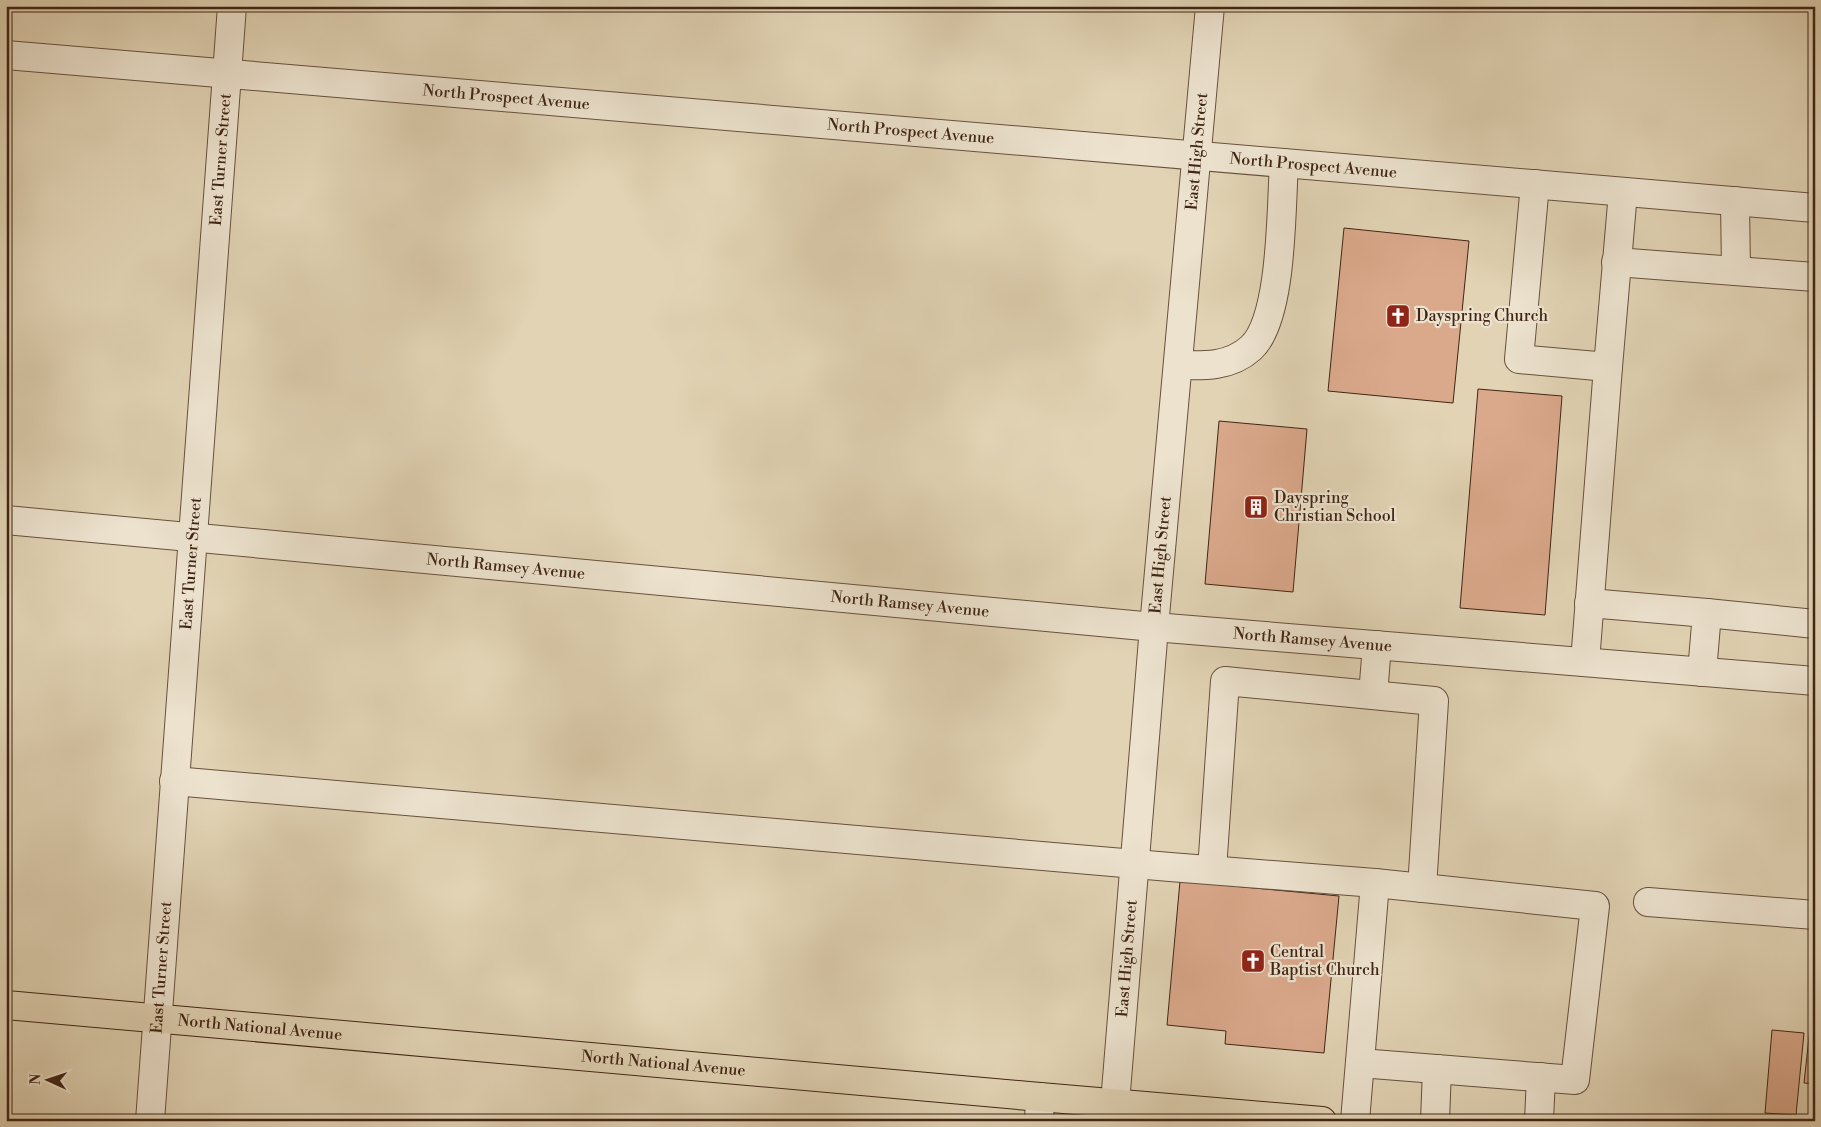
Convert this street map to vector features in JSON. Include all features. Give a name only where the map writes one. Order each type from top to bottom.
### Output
[{"type":"main road","name":"North National Avenue","points":[[6,1005],[157,1018],[1040,1109],[1115,1103],[1322,1121]]},
{"type":"street","name":"East Turner Street","points":[[150,1121],[232,6]]},
{"type":"street","name":"East High Street","points":[[1115,1103],[1154,627],[1210,6]]},
{"type":"street","name":"North Prospect Avenue","points":[[6,55],[1815,208]]},
{"type":"street","points":[[1178,365],[1209,366],[1223,362],[1251,348],[1262,334],[1269,315],[1276,281],[1284,163]]},
{"type":"street","points":[[1535,184],[1519,359],[1608,367]]},
{"type":"street","points":[[1585,662],[1623,192]]},
{"type":"street","points":[[1735,201],[1736,271]]},
{"type":"street","points":[[1616,262],[1815,278]]},
{"type":"street","name":"North Ramsey Avenue","points":[[6,520],[1154,627],[1815,681]]},
{"type":"street","points":[[1589,603],[1815,624]]},
{"type":"street","points":[[1702,672],[1707,613]]},
{"type":"street","points":[[1373,695],[1377,645]]},
{"type":"street","points":[[1212,870],[1225,681],[1434,701],[1422,888]]},
{"type":"street","points":[[174,780],[1375,883],[1595,906],[1575,1080],[1360,1062]]},
{"type":"street","points":[[1355,1121],[1375,883]]},
{"type":"street","points":[[1648,902],[1815,915]]},
{"type":"street","points":[[1435,1121],[1437,1068]]},
{"type":"street","points":[[1539,1121],[1541,1077]]},
{"type":"building","name":"Dayspring Church","points":[[1344,228],[1469,241],[1453,403],[1328,391]]},
{"type":"building","points":[[1478,389],[1562,396],[1545,615],[1460,608]]},
{"type":"building","name":"Dayspring Christian School","points":[[1219,421],[1307,429],[1293,592],[1205,584]]},
{"type":"building","name":"Central Baptist Church","points":[[1180,881],[1339,896],[1324,1053],[1225,1044],[1226,1031],[1167,1025]]},
{"type":"building","points":[[1815,982],[1815,1084],[1804,1083]]},
{"type":"building","points":[[1772,1030],[1804,1033],[1796,1115],[1765,1113]]},
{"type":"place","name":"Dayspring Church","points":[[1398,316]]},
{"type":"place","name":"Dayspring Christian School","points":[[1256,507]]},
{"type":"place","name":"Central Baptist Church","points":[[1253,961]]}]
